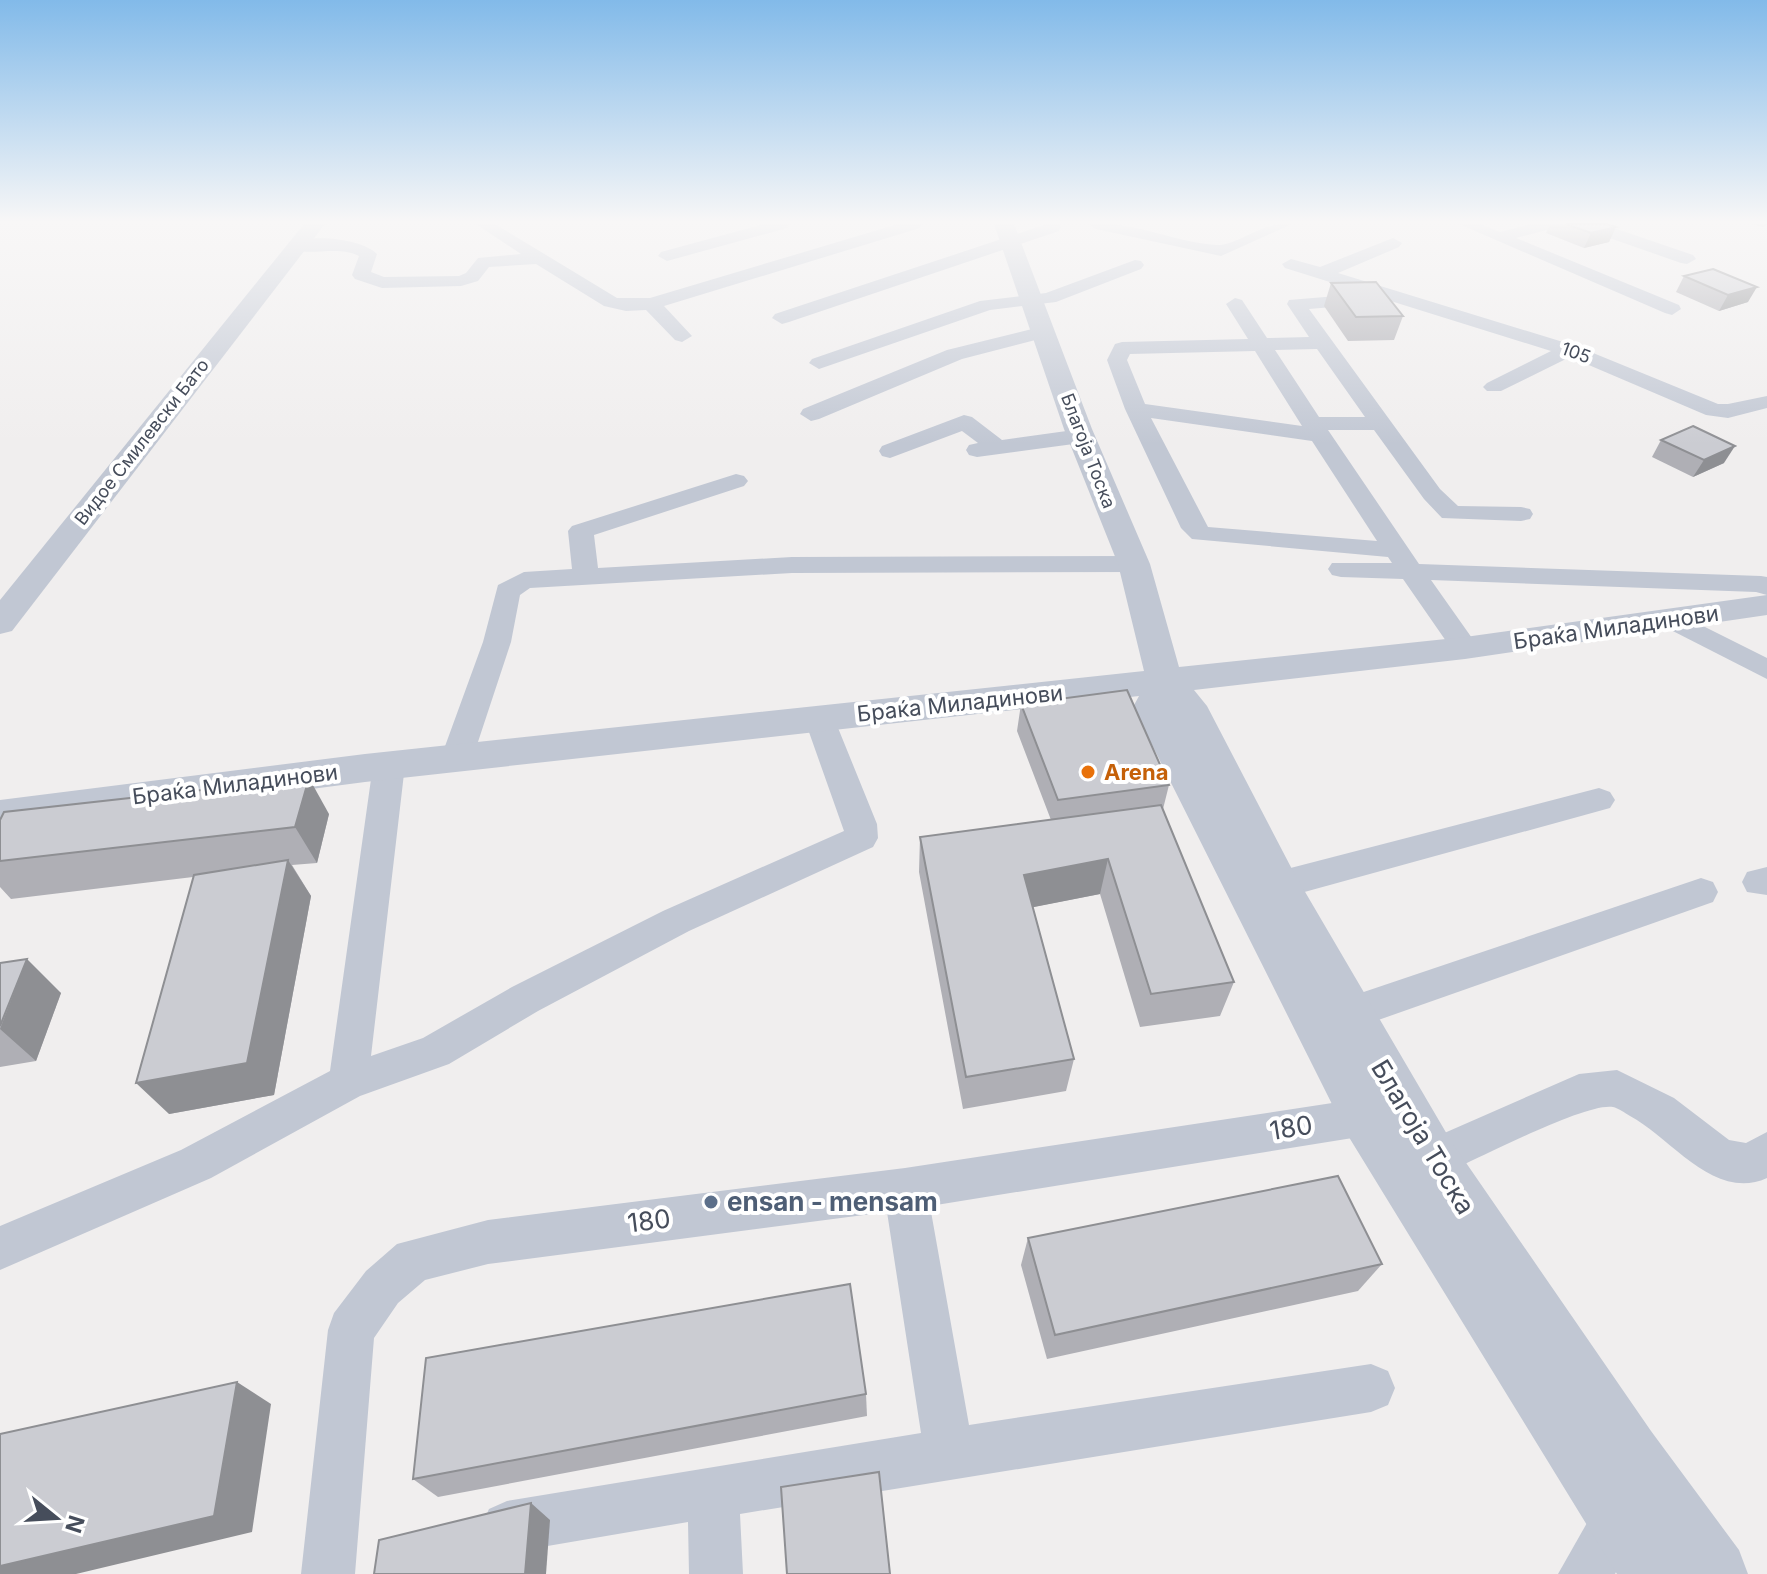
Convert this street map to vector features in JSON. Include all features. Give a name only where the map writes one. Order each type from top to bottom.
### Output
[{"type":"street","name":"Видое Смилевски Бато","points":[[10,569],[246,297]]},
{"type":"street","name":"Видое Смилевски Бато","points":[[0,623],[252,297]]},
{"type":"street","points":[[604,297],[626,305],[651,304],[673,297]]},
{"type":"street","points":[[782,318],[836,297]]},
{"type":"street","name":"Благоја Тоска","points":[[1032,297],[1081,436],[1134,564],[1165,681],[1188,706],[1279,885],[1432,1159],[1629,1453],[1715,1574]]},
{"type":"street","points":[[819,363],[987,305],[1046,297]]},
{"type":"street","name":"105","points":[[1400,297],[1569,350],[1714,410],[1728,411],[1767,402]]},
{"type":"street","points":[[1644,297],[1672,309]]},
{"type":"street","points":[[1349,301],[1296,304],[1432,494],[1451,513],[1521,514]]},
{"type":"street","points":[[651,304],[682,336]]},
{"type":"street","points":[[1235,304],[1402,560],[1465,648]]},
{"type":"street","points":[[811,414],[943,359],[1019,335],[1044,332]]},
{"type":"street","points":[[1323,343],[1122,348],[1117,360],[1136,409],[1193,528],[1201,534],[1402,560],[1761,584],[1767,587]]},
{"type":"street","points":[[1494,387],[1569,350]]},
{"type":"street","points":[[1136,409],[1317,430],[1379,423]]},
{"type":"street","points":[[890,451],[964,422],[997,447]]},
{"type":"street","points":[[970,451],[1081,436]]},
{"type":"street","points":[[586,576],[581,531],[736,481]]},
{"type":"street","points":[[1341,569],[1402,560]]},
{"type":"street","points":[[456,760],[497,642],[507,591],[524,580],[792,565],[1134,564]]},
{"type":"street","name":"Браќа Миладинови","points":[[5,812],[389,765],[1465,648],[1767,605]]},
{"type":"street","points":[[1673,620],[1767,670]]},
{"type":"street","name":"Благоја Тоска","points":[[1165,681],[1152,707],[1365,1117],[1618,1518],[1657,1574]]},
{"type":"street","points":[[0,1248],[196,1164],[348,1082],[435,1052],[525,999],[676,921],[861,838],[860,824],[819,718]]},
{"type":"street","points":[[348,1082],[389,765]]},
{"type":"street","points":[[1279,885],[1599,800]]},
{"type":"street","points":[[1350,1013],[1701,892]]},
{"type":"street","points":[[1432,1159],[1579,1093],[1617,1088],[1660,1111],[1720,1158],[1762,1165]]},
{"type":"street","name":"180","points":[[328,1574],[351,1330],[382,1287],[413,1260],[488,1242],[905,1189],[1365,1117]]},
{"type":"street","points":[[905,1189],[949,1453]]},
{"type":"street","points":[[464,1534],[949,1453],[1371,1388]]},
{"type":"street","points":[[713,1492],[716,1574]]},
{"type":"street","points":[[1585,1574],[1618,1518]]},
{"type":"building","points":[[1342,297],[1388,297],[1403,316],[1356,317]]},
{"type":"building","points":[[1693,426],[1735,446],[1704,460],[1661,440]]},
{"type":"building","name":"Arena","points":[[1127,690],[1169,785],[1058,800],[1021,704]]},
{"type":"building","points":[[309,778],[295,827],[0,861],[0,820],[4,812]]},
{"type":"building","points":[[1161,805],[1234,982],[1151,994],[1108,859],[1024,875],[1074,1059],[966,1077],[920,837]]},
{"type":"building","points":[[288,860],[247,1063],[136,1083],[194,875]]},
{"type":"building","points":[[27,959],[0,1026],[0,963]]},
{"type":"building","points":[[1338,1176],[1382,1264],[1055,1335],[1028,1238]]},
{"type":"building","points":[[850,1284],[866,1394],[413,1479],[426,1358]]},
{"type":"building","points":[[237,1382],[214,1516],[0,1566],[0,1434]]},
{"type":"building","points":[[879,1472],[890,1574],[787,1574],[781,1487]]},
{"type":"building","points":[[531,1503],[525,1574],[374,1574],[379,1540]]},
{"type":"place","name":"Arena","points":[[1088,772]]},
{"type":"place","name":"ensan - mensam","points":[[711,1202]]}]
